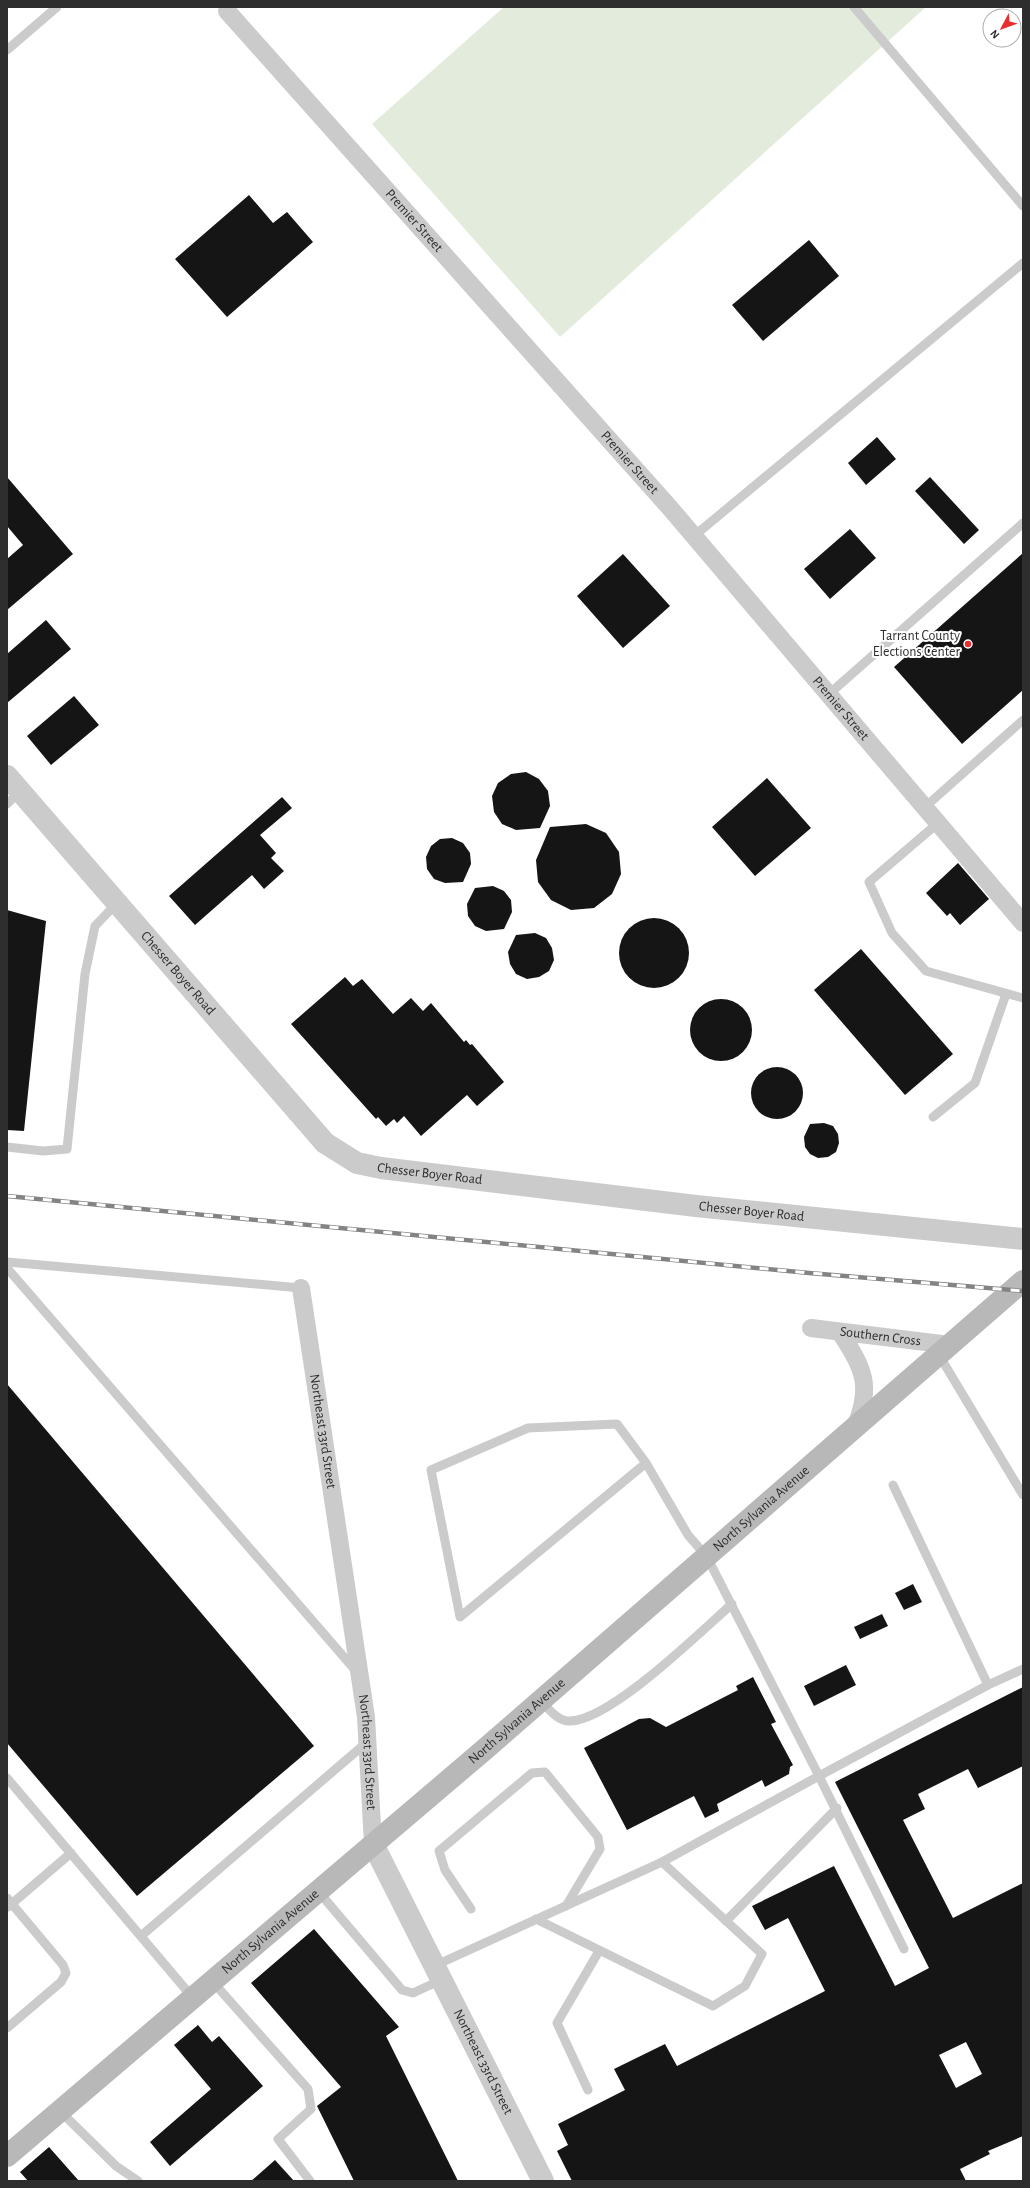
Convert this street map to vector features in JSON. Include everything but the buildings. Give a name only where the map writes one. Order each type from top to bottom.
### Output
[{"type":"main road","name":"North Sylvania Avenue","points":[[7,2156],[541,1701],[1023,1281]]},
{"type":"street","name":"Premier Street","points":[[227,11],[694,536],[1023,923]]},
{"type":"street","name":"Chesser Boyer Road","points":[[11,790],[117,903],[325,1143],[357,1163],[381,1168],[696,1206],[1023,1239]]},
{"type":"street","name":"Northeast 33rd Street","points":[[301,1288],[366,1717],[366,1743],[373,1844],[542,2181]]},
{"type":"street","name":"Southern Cross","points":[[811,1328],[945,1350]]},
{"type":"street","points":[[840,1332],[858,1361],[865,1385],[863,1410],[856,1428]]},
{"type":"lane","points":[[7,50],[56,7]]},
{"type":"lane","points":[[854,7],[1023,206]]},
{"type":"lane","points":[[694,536],[1023,263]]},
{"type":"lane","points":[[829,694],[1023,523]]},
{"type":"lane","points":[[924,807],[1023,720]]},
{"type":"lane","points":[[938,823],[869,882],[892,933],[926,971],[1023,998]]},
{"type":"lane","points":[[7,1147],[43,1151],[67,1150],[85,974],[96,926],[117,903]]},
{"type":"lane","points":[[933,1117],[975,1083],[1006,994]]},
{"type":"lane","points":[[7,1262],[301,1288]]},
{"type":"lane","points":[[7,1268],[360,1675]]},
{"type":"lane","points":[[945,1350],[1023,1495]]},
{"type":"lane","points":[[646,1463],[460,1617],[431,1470],[528,1428],[617,1424],[646,1463],[688,1536],[707,1556],[819,1776],[837,1808],[904,1949]]},
{"type":"lane","points":[[893,1485],[988,1685]]},
{"type":"lane","points":[[541,1701],[554,1714],[568,1722],[585,1718],[630,1694],[732,1604]]},
{"type":"lane","points":[[318,1891],[402,1990],[413,1993],[438,1973],[536,1920],[662,1862],[988,1685],[1023,1668]]},
{"type":"lane","points":[[141,1936],[366,1743]]},
{"type":"lane","points":[[471,1909],[445,1870],[439,1851],[532,1773],[545,1772],[598,1837],[600,1849],[566,1906]]},
{"type":"lane","points":[[7,1778],[193,1998]]},
{"type":"lane","points":[[7,1791],[18,1791]]},
{"type":"lane","points":[[726,1921],[837,1808]]},
{"type":"lane","points":[[7,2028],[62,1982],[66,1973],[63,1964],[9,1903],[71,1853]]},
{"type":"lane","points":[[536,1920],[712,2006],[745,1986],[762,1954],[662,1862]]},
{"type":"lane","points":[[588,2090],[558,2023],[599,1951]]},
{"type":"lane","points":[[213,1982],[308,2089],[311,2109],[278,2139],[310,2181]]},
{"type":"lane","points":[[60,2111],[116,2166],[138,2181]]},
{"type":"green space","points":[[504,7],[926,7],[560,337],[372,124]]},
{"type":"railway","points":[[7,1196],[809,1273],[1023,1291]]},
{"type":"place","name":"Tarrant County Elections Center","points":[[968,644]]}]
